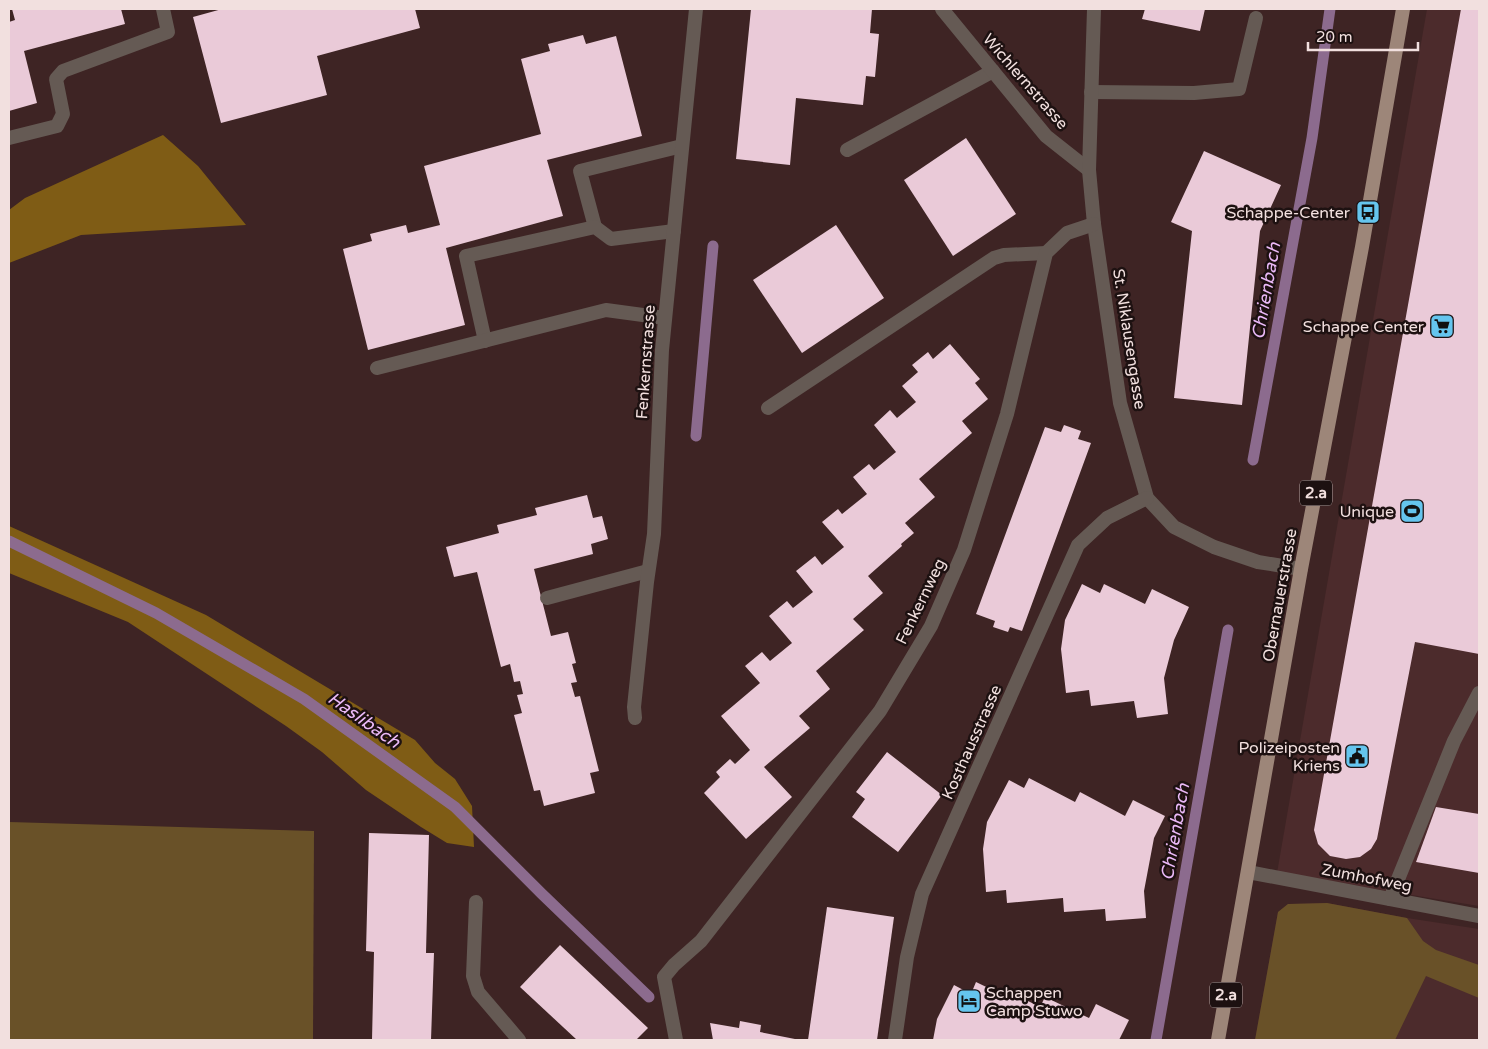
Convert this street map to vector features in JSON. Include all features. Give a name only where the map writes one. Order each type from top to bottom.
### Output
[{"type":"main road","name":"Obernauerstrasse","points":[[1218,1040],[1301,568],[1363,239],[1403,9]]},
{"type":"street","points":[[9,138],[57,126],[63,114],[56,79],[63,70],[168,32],[163,9]]},
{"type":"street","name":"Fenkernstrasse","points":[[635,718],[634,707],[648,571],[654,534],[662,350],[696,9]]},
{"type":"street","name":"Wichlernstrasse","points":[[942,9],[1046,136],[1089,170]]},
{"type":"street","name":"St. Niklausengasse","points":[[1094,9],[1089,170],[1094,224],[1120,403],[1147,498],[1174,527],[1214,547],[1258,562],[1301,568]]},
{"type":"street","points":[[1091,92],[1194,93],[1239,88],[1256,18]]},
{"type":"street","points":[[847,150],[993,71]]},
{"type":"street","points":[[674,230],[612,239],[595,227],[580,171],[682,146]]},
{"type":"street","points":[[768,408],[994,258],[1004,255],[1046,253],[1067,233],[1094,224]]},
{"type":"street","points":[[485,341],[466,256],[595,227]]},
{"type":"street","name":"Fenkernweg","points":[[676,1040],[664,977],[674,965],[701,941],[880,711],[931,626],[964,550],[1007,414],[1046,253]]},
{"type":"street","points":[[377,368],[606,310],[665,318]]},
{"type":"street","name":"Kosthausstrasse","points":[[895,1040],[907,957],[922,894],[1078,545],[1107,518],[1147,498]]},
{"type":"street","points":[[547,598],[648,571]]},
{"type":"street","points":[[1390,899],[1454,741],[1479,693]]},
{"type":"street","name":"Zumhofweg","points":[[1248,872],[1479,916]]},
{"type":"street","points":[[476,902],[473,976],[478,992],[519,1040]]},
{"type":"shaded area","points":[[1427,9],[1479,9],[1479,906],[1277,873]]},
{"type":"shaded area","points":[[163,135],[198,166],[246,225],[81,235],[9,263],[9,210],[25,198]]},
{"type":"shaded area","points":[[9,526],[206,615],[415,740],[435,763],[455,779],[472,806],[474,847],[447,843],[421,827],[366,790],[322,752],[286,726],[128,622],[9,573]]},
{"type":"shaded area","points":[[9,822],[314,831],[313,1040],[9,1040]]},
{"type":"shaded area","points":[[1327,903],[1479,929],[1479,1040],[1255,1040],[1278,912],[1288,904]]},
{"type":"shaded area","points":[[1327,903],[1407,918],[1423,941],[1436,950],[1479,965],[1479,998],[1426,976],[1395,1040],[1255,1040],[1278,912],[1288,904]]},
{"type":"building","points":[[12,9],[121,9],[125,24],[24,51],[37,103],[9,111],[9,22],[15,20]]},
{"type":"building","points":[[222,9],[415,9],[420,28],[317,56],[327,95],[221,123],[193,17]]},
{"type":"building","points":[[751,9],[872,9],[870,33],[879,34],[875,77],[866,76],[863,105],[796,98],[790,165],[736,159]]},
{"type":"building","points":[[1145,9],[1205,9],[1200,31],[1142,19]]},
{"type":"building","name":"Schappe Center","points":[[1461,9],[1479,9],[1479,654],[1415,642],[1377,839],[1371,849],[1360,857],[1346,859],[1330,856],[1318,844],[1314,830]]},
{"type":"building","points":[[583,35],[586,44],[616,36],[642,136],[547,160],[563,216],[446,248],[465,325],[368,350],[343,249],[372,241],[370,234],[406,225],[408,233],[440,225],[424,166],[541,134],[521,59],[550,51],[548,44]]},
{"type":"building","points":[[966,138],[1016,214],[953,256],[904,180]]},
{"type":"building","points":[[1204,151],[1281,185],[1260,231],[1242,405],[1174,398],[1192,231],[1171,222]]},
{"type":"building","points":[[836,225],[884,298],[802,353],[753,280]]},
{"type":"building","points":[[950,344],[980,379],[975,383],[988,399],[962,421],[972,433],[919,479],[935,497],[905,523],[914,533],[868,576],[883,593],[853,619],[864,630],[816,671],[830,689],[799,716],[810,728],[764,767],[792,797],[746,839],[704,793],[720,777],[716,772],[730,759],[735,764],[750,750],[721,716],[760,683],[745,666],[762,652],[770,661],[792,643],[769,616],[787,601],[793,608],[813,592],[796,571],[815,556],[822,565],[844,547],[822,522],[838,509],[842,514],[867,494],[853,477],[869,464],[874,470],[896,452],[874,425],[890,410],[897,418],[916,402],[902,386],[918,372],[912,365],[928,352],[933,359]]},
{"type":"building","points":[[1064,425],[1081,431],[1078,439],[1091,443],[1022,631],[1010,627],[1008,632],[993,627],[995,621],[976,614],[1045,427],[1061,432]]},
{"type":"building","points":[[587,495],[593,518],[602,516],[608,539],[591,544],[593,554],[534,569],[551,636],[568,632],[576,663],[572,664],[577,682],[571,683],[575,697],[580,696],[599,771],[590,773],[595,793],[544,806],[540,790],[534,791],[514,715],[522,713],[517,695],[523,694],[520,681],[514,682],[510,664],[501,667],[477,572],[454,577],[446,547],[499,533],[497,525],[537,515],[535,508]]},
{"type":"building","points":[[1082,584],[1100,593],[1104,584],[1145,604],[1152,589],[1189,607],[1174,640],[1164,678],[1168,714],[1137,718],[1134,701],[1091,706],[1089,690],[1066,693],[1061,649],[1065,620]]},
{"type":"building","points":[[887,752],[942,795],[898,852],[852,817],[865,799],[856,792]]},
{"type":"building","points":[[1029,778],[1075,802],[1080,792],[1125,816],[1133,800],[1165,816],[1154,838],[1144,891],[1146,918],[1106,921],[1105,909],[1064,912],[1063,898],[1007,903],[1006,890],[986,892],[983,849],[987,822],[1009,780],[1024,788]]},
{"type":"building","points":[[1436,807],[1479,814],[1479,873],[1416,862]]},
{"type":"building","points":[[369,833],[429,835],[426,953],[434,953],[431,1040],[372,1040],[374,952],[366,951]]},
{"type":"building","points":[[827,907],[894,917],[877,1040],[808,1040]]},
{"type":"building","points":[[560,945],[648,1028],[636,1040],[577,1040],[520,987]]},
{"type":"building","points":[[976,982],[1005,996],[1008,991],[1040,1007],[1045,997],[1089,1018],[1096,1004],[1129,1020],[1119,1040],[933,1040],[937,1019],[954,985],[971,994]]},
{"type":"building","points":[[740,1021],[761,1025],[760,1032],[800,1040],[713,1040],[710,1023],[739,1028]]},
{"type":"waterway","name":"Chrienbach","points":[[1253,460],[1312,138],[1330,9]]},
{"type":"waterway","points":[[696,436],[713,246]]},
{"type":"waterway","name":"Haslibach","points":[[9,541],[156,613],[304,699],[455,807],[649,997]]},
{"type":"waterway","name":"Chrienbach","points":[[1156,1040],[1228,630]]},
{"type":"place","name":"Schappe-Center","points":[[1368,212]]},
{"type":"place","name":"Schappe Center","points":[[1442,326]]},
{"type":"place","name":"Unique","points":[[1412,511]]},
{"type":"place","name":"Polizeiposten Kriens","points":[[1357,756]]},
{"type":"place","name":"Schappen Camp Stuwo","points":[[969,1001]]}]
